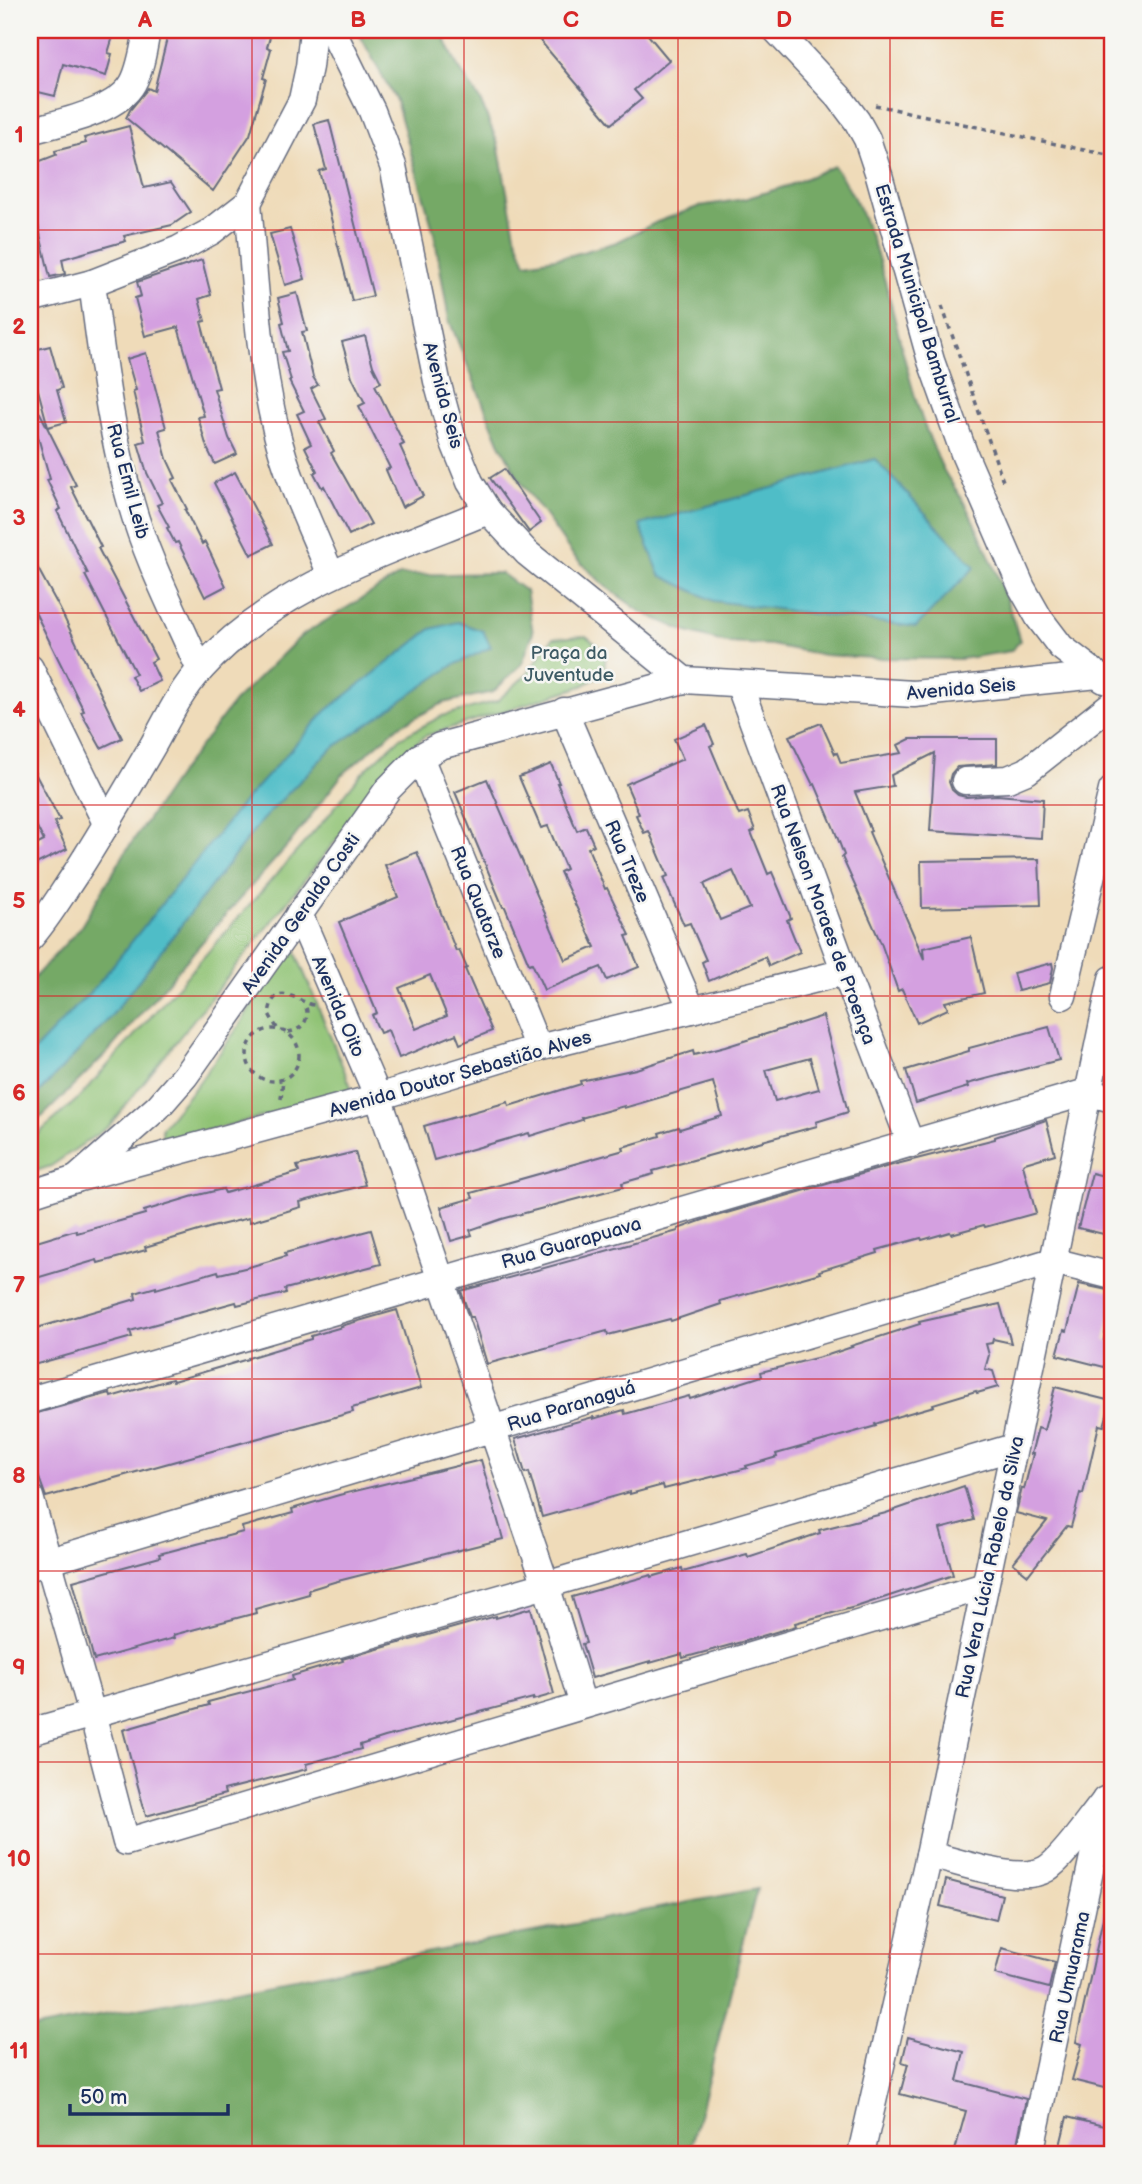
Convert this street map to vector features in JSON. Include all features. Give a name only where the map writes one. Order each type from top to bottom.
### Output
[{"type":"street","points":[[30,131],[101,108],[124,95],[134,82],[147,30]]},
{"type":"street","points":[[30,299],[92,283],[179,249],[212,231],[248,203],[302,100],[313,30]]},
{"type":"street","name":"Avenida Seis","points":[[332,30],[372,111],[393,166],[440,393],[453,440],[470,482],[488,511],[527,553],[684,680],[914,694],[1105,681]]},
{"type":"street","name":"Estrada Municipal Bamburral","points":[[776,30],[839,97],[867,139],[931,361],[965,456],[1013,569],[1039,618],[1062,647],[1105,681]]},
{"type":"street","points":[[248,203],[267,388],[274,421],[292,481],[331,575]]},
{"type":"street","name":"Rua Emil Leib","points":[[92,283],[111,419],[131,505],[141,536],[200,670]]},
{"type":"street","points":[[30,938],[107,825],[175,706],[200,670],[260,618],[331,575],[488,511]]},
{"type":"street","points":[[30,668],[107,825]]},
{"type":"street","name":"Avenida Geraldo Costi","points":[[76,1179],[158,1107],[184,1076],[388,789],[420,757],[440,746],[684,680]]},
{"type":"street","name":"Rua Nelson Moraes de Proença","points":[[739,684],[911,1144]]},
{"type":"street","points":[[965,781],[1008,779],[1027,771],[1112,704]]},
{"type":"street","name":"Rua Treze","points":[[564,711],[692,1010]]},
{"type":"street","name":"Rua Quatorze","points":[[420,757],[538,1048]]},
{"type":"street","points":[[1063,996],[1112,790]]},
{"type":"street","name":"Avenida Oito","points":[[299,914],[378,1097],[546,1585],[583,1705]]},
{"type":"street","name":"Avenida Doutor Sebastião Alves","points":[[30,1194],[378,1097],[538,1048],[845,972]]},
{"type":"street","name":"Rua Vera Lúcia Rabelo da Silva","points":[[861,2154],[929,1854],[1053,1261],[1100,1095],[1112,979]]},
{"type":"street","name":"Rua Guarapuava","points":[[30,1400],[911,1144],[1100,1095]]},
{"type":"street","points":[[1053,1261],[1112,1276]]},
{"type":"street","name":"Rua Paranaguá","points":[[39,1565],[1053,1261]]},
{"type":"street","points":[[30,1732],[546,1585],[1014,1447]]},
{"type":"street","points":[[30,1497],[39,1565],[92,1713],[126,1842],[985,1587]]},
{"type":"street","points":[[929,1854],[1015,1875],[1033,1875],[1047,1869],[1059,1858],[1109,1797]]},
{"type":"street","name":"Rua Umuarama","points":[[1030,2154],[1109,1797]]},
{"type":"path","points":[[874,112],[869,104],[1112,156]]},
{"type":"path","points":[[940,301],[1005,485]]},
{"type":"path","points":[[280,1030],[259,1033],[249,1045],[247,1053],[251,1070],[266,1080],[283,1079],[299,1062],[294,1039],[280,1030],[275,1026],[269,1014],[273,1002],[284,995],[302,999],[307,1010],[306,1021],[297,1030],[280,1030]]},
{"type":"green space","points":[[357,30],[441,30],[456,63],[481,102],[498,144],[515,234],[526,263],[572,255],[617,242],[657,222],[700,206],[744,199],[790,185],[834,166],[867,226],[879,259],[925,427],[944,471],[977,528],[1004,592],[1020,641],[1011,651],[961,659],[872,658],[824,655],[771,645],[726,643],[684,631],[641,612],[605,586],[573,555],[521,483],[499,442],[449,320],[434,233],[396,101]]},
{"type":"green space","points":[[501,573],[526,591],[533,633],[522,664],[493,692],[443,703],[399,726],[342,775],[289,844],[108,1052],[43,1116],[30,1124],[30,982],[80,928],[126,851],[178,775],[234,702],[301,636],[400,575]]},
{"type":"green space","name":"Praça da Juventude","points":[[586,636],[606,652],[604,674],[582,686],[425,736],[407,751],[109,1126],[51,1166],[30,1173],[30,1141],[80,1097],[328,816],[361,774],[400,738],[442,716],[497,701],[527,674],[553,638]]},
{"type":"green space","points":[[291,941],[354,1094],[162,1142],[162,1127],[197,1085],[239,1026]]},
{"type":"green space","points":[[757,1889],[689,2154],[30,2154],[30,2029]]},
{"type":"water","points":[[875,459],[975,567],[916,627],[714,601],[660,575],[640,525]]},
{"type":"water","points":[[458,622],[483,631],[491,647],[452,666],[330,750],[262,820],[109,1019],[30,1102],[30,1055],[97,985],[244,801],[326,711],[431,629]]},
{"type":"building","points":[[30,30],[115,30],[108,53],[112,54],[106,76],[63,64],[55,96],[30,90]]},
{"type":"building","points":[[169,30],[272,30],[267,47],[271,49],[263,78],[266,79],[250,135],[213,191],[126,118],[148,88],[154,91]]},
{"type":"building","points":[[531,30],[644,30],[669,60],[634,90],[642,99],[611,124]]},
{"type":"building","points":[[329,120],[373,296],[352,301],[319,171],[326,169],[314,124]]},
{"type":"building","points":[[129,126],[144,188],[171,182],[191,212],[172,225],[124,236],[126,241],[62,259],[65,274],[50,277],[37,221],[30,224],[30,165],[56,155],[55,151],[86,143],[84,138]]},
{"type":"building","points":[[290,229],[305,279],[285,285],[270,234]]},
{"type":"building","points":[[202,260],[211,295],[199,299],[205,321],[201,322],[219,388],[214,389],[229,438],[237,454],[215,464],[198,417],[204,416],[178,327],[145,336],[135,298],[141,296],[137,282]]},
{"type":"building","points":[[297,293],[307,331],[302,332],[313,377],[318,385],[311,389],[326,419],[319,422],[334,451],[331,453],[371,524],[349,535],[324,486],[322,488],[314,473],[317,471],[305,447],[311,444],[297,414],[304,411],[289,381],[291,380],[282,352],[288,351],[278,298]]},
{"type":"building","points":[[365,336],[373,366],[381,382],[375,385],[404,444],[400,446],[423,496],[402,507],[386,470],[390,468],[359,406],[365,403],[352,377],[342,342]]},
{"type":"building","points":[[50,346],[62,388],[57,390],[66,422],[48,427],[30,351]]},
{"type":"building","points":[[146,353],[166,428],[159,430],[167,459],[176,478],[172,480],[202,544],[205,542],[226,586],[205,597],[178,542],[175,543],[167,528],[169,527],[157,505],[162,503],[147,473],[138,443],[145,441],[133,391],[136,390],[127,359]]},
{"type":"building","points":[[40,413],[76,485],[71,487],[101,547],[98,548],[156,659],[151,662],[160,681],[139,691],[131,676],[136,674],[85,575],[88,574],[57,511],[61,509],[47,480],[50,479],[32,416]]},
{"type":"building","points":[[504,469],[541,523],[529,532],[490,478]]},
{"type":"building","points":[[235,472],[273,544],[251,555],[214,483]]},
{"type":"building","points":[[30,554],[60,609],[122,738],[101,748],[81,712],[84,711],[30,602]]},
{"type":"building","points":[[821,723],[841,763],[902,753],[898,745],[910,739],[997,739],[997,764],[957,767],[949,782],[952,790],[966,797],[997,795],[1043,799],[1041,838],[930,831],[935,753],[891,775],[893,786],[855,792],[871,831],[869,832],[924,959],[923,948],[971,937],[984,993],[945,1002],[948,1009],[917,1023],[902,989],[898,991],[881,943],[842,857],[844,855],[833,826],[815,784],[813,785],[789,736]]},
{"type":"building","points":[[706,725],[714,744],[710,746],[739,815],[748,812],[755,830],[751,832],[768,874],[772,872],[780,891],[791,918],[787,920],[800,952],[769,966],[765,957],[709,981],[702,962],[706,960],[690,923],[684,925],[663,878],[668,876],[649,831],[644,833],[626,784],[683,759],[674,739]],"holes":[[[733,871],[750,908],[720,920],[704,884]]]},
{"type":"building","points":[[30,764],[60,820],[54,822],[67,849],[30,867],[30,848],[44,841],[30,813]]},
{"type":"building","points":[[551,764],[577,831],[586,827],[594,845],[588,848],[605,889],[607,888],[630,935],[626,936],[639,967],[607,980],[601,967],[544,990],[503,907],[455,792],[487,779],[565,960],[595,947],[560,872],[566,869],[548,826],[541,828],[519,777]]},
{"type":"building","points":[[417,852],[456,951],[459,950],[492,1031],[460,1044],[456,1034],[399,1058],[388,1030],[380,1033],[372,1015],[377,1013],[339,922],[398,897],[385,865]],"holes":[[[430,975],[447,1016],[416,1029],[399,988]]]},
{"type":"building","points":[[1039,859],[1041,905],[922,908],[921,861]]},
{"type":"building","points":[[1052,963],[1050,983],[1018,991],[1013,973]]},
{"type":"building","points":[[823,1016],[848,1112],[816,1122],[817,1126],[653,1171],[654,1174],[622,1183],[623,1187],[502,1219],[470,1230],[472,1235],[451,1241],[441,1207],[473,1198],[471,1193],[624,1150],[623,1147],[660,1136],[659,1133],[722,1116],[713,1082],[581,1118],[582,1120],[530,1136],[529,1133],[434,1160],[424,1126],[508,1102],[509,1106],[581,1084],[580,1081],[636,1069],[693,1051],[694,1055]],"holes":[[[810,1058],[819,1089],[775,1101],[766,1070]]]},
{"type":"building","points":[[1049,1027],[1059,1060],[967,1084],[968,1087],[916,1103],[906,1070],[969,1051],[969,1048]]},
{"type":"building","points":[[1046,1120],[1055,1154],[1023,1165],[1036,1213],[877,1250],[878,1253],[819,1271],[820,1273],[720,1301],[721,1304],[671,1321],[670,1319],[608,1335],[607,1331],[487,1364],[473,1317],[470,1317],[461,1291],[678,1231],[706,1219],[889,1166],[995,1139]]},
{"type":"building","points":[[355,1152],[365,1185],[300,1202],[301,1207],[250,1222],[249,1218],[212,1227],[145,1247],[146,1250],[98,1263],[97,1260],[33,1279],[30,1244],[145,1214],[144,1211],[194,1196],[223,1189],[225,1193],[299,1172],[297,1166]]},
{"type":"building","points":[[1092,1173],[1112,1178],[1112,1236],[1078,1228]]},
{"type":"building","points":[[371,1230],[381,1264],[285,1289],[286,1293],[237,1305],[236,1302],[130,1331],[132,1337],[30,1366],[30,1330],[136,1299],[135,1293],[218,1271],[219,1274],[249,1267],[286,1256],[285,1253]]},
{"type":"building","points":[[1079,1284],[1112,1291],[1104,1340],[1112,1342],[1112,1369],[1057,1355],[1064,1330],[1067,1331]]},
{"type":"building","points":[[1000,1304],[1011,1343],[993,1339],[992,1343],[986,1344],[989,1355],[985,1369],[993,1371],[998,1387],[977,1393],[976,1391],[875,1424],[876,1426],[776,1454],[777,1457],[746,1466],[747,1468],[664,1489],[663,1485],[630,1492],[542,1517],[529,1472],[525,1473],[515,1439],[593,1417],[624,1410],[625,1414],[689,1396],[690,1399],[762,1376],[761,1372],[828,1355],[920,1324],[919,1322]]},
{"type":"building","points":[[397,1310],[421,1388],[352,1408],[353,1412],[46,1497],[34,1464],[37,1463],[30,1440],[30,1415],[110,1393],[111,1397],[172,1379],[173,1381]]},
{"type":"building","points":[[1055,1387],[1111,1401],[1104,1426],[1099,1425],[1083,1494],[1080,1493],[1071,1527],[1067,1526],[1028,1575],[1013,1563],[1047,1521],[1016,1513],[1038,1428],[1044,1430]]},
{"type":"building","points":[[481,1460],[503,1539],[334,1582],[308,1590],[309,1594],[255,1609],[256,1613],[94,1660],[73,1581],[160,1557],[159,1554],[243,1532],[242,1527],[293,1513],[292,1509],[339,1495]]},
{"type":"building","points":[[964,1486],[974,1520],[940,1529],[953,1575],[745,1641],[683,1658],[682,1654],[650,1661],[592,1678],[582,1644],[586,1643],[572,1597],[651,1575],[682,1568],[683,1572],[747,1554],[748,1557],[820,1533],[819,1530],[886,1513]]},
{"type":"building","points":[[531,1608],[554,1694],[385,1737],[360,1745],[361,1749],[306,1764],[307,1769],[224,1790],[225,1794],[146,1816],[123,1730],[209,1705],[208,1702],[293,1680],[292,1676],[343,1661],[342,1659]]},
{"type":"building","points":[[946,1880],[1002,1895],[996,1920],[940,1906]]},
{"type":"building","points":[[1106,1905],[1112,1906],[1112,2090],[1072,2080],[1082,2044],[1076,2042]]},
{"type":"building","points":[[1002,1948],[1055,1962],[1049,1988],[995,1974]]},
{"type":"building","points":[[908,2037],[964,2052],[957,2081],[1026,2099],[1015,2154],[954,2154],[966,2111],[900,2094],[908,2064],[902,2062]]},
{"type":"building","points":[[1067,2117],[1112,2128],[1112,2154],[1058,2154]]}]
